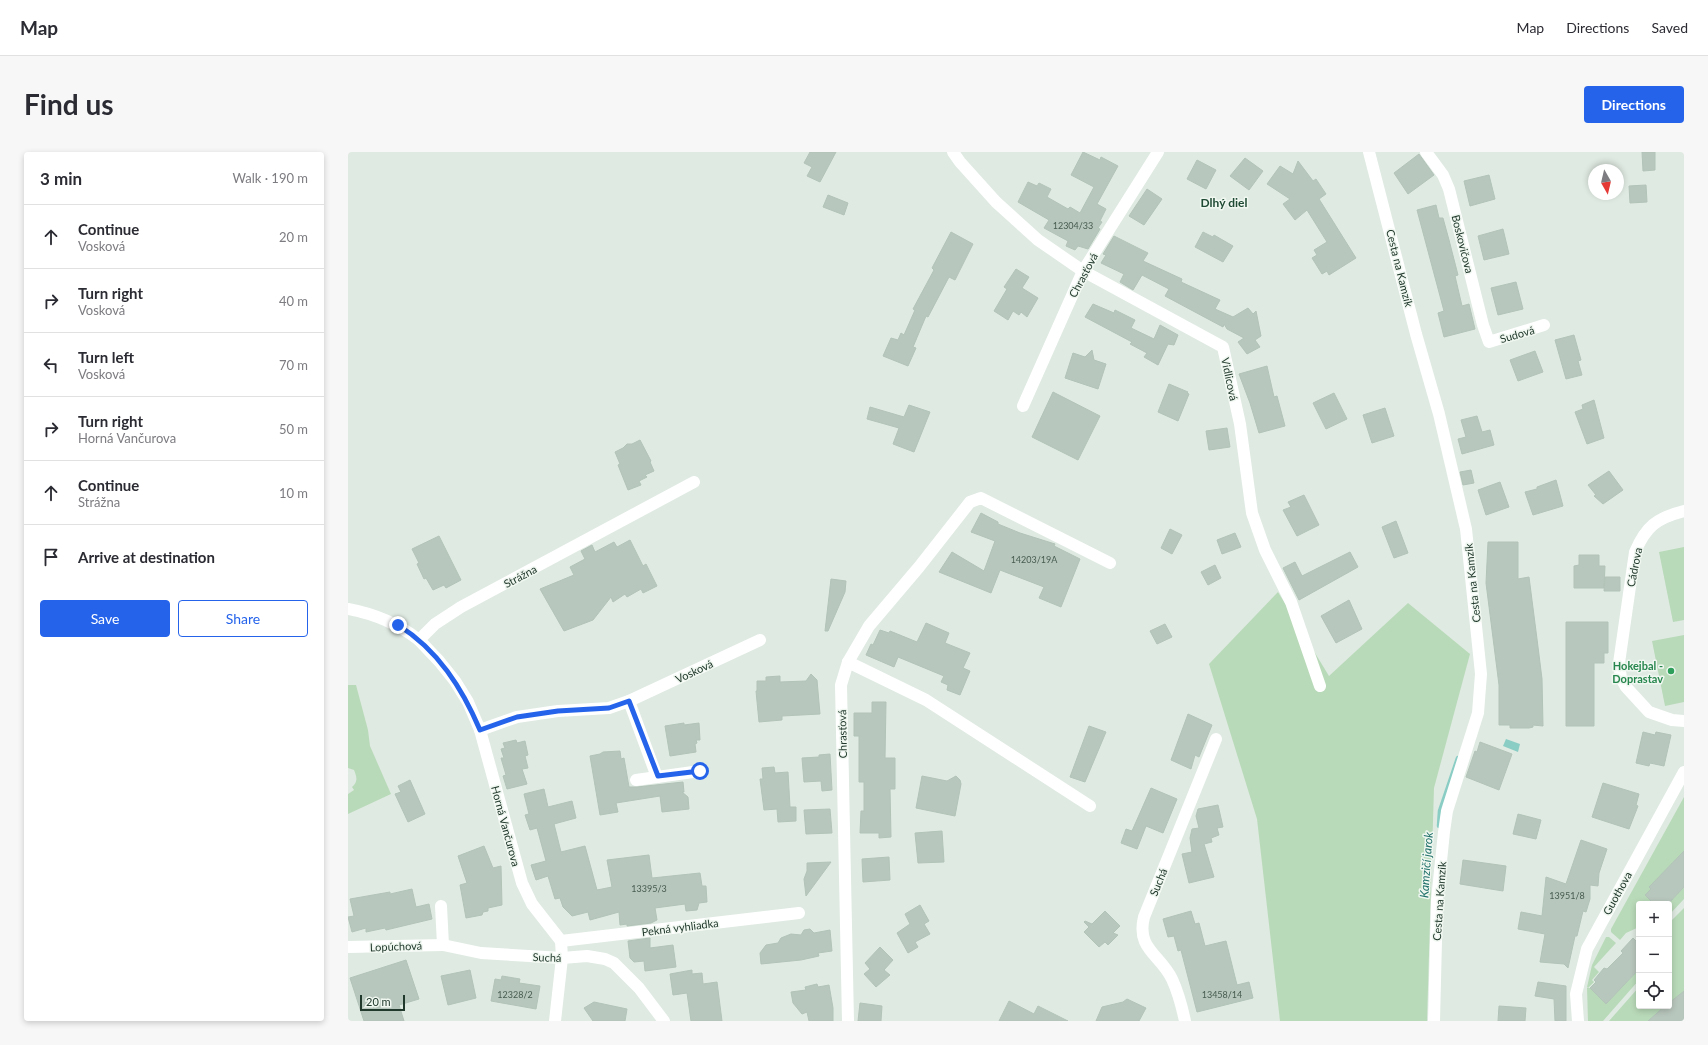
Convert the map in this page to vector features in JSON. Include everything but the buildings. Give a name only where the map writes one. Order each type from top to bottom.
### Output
[{"type":"street","name":"Vidlicová","points":[[953,152],[960,162],[996,202],[1038,240],[1083,271],[1223,347],[1240,424],[1252,513],[1265,550],[1291,602],[1320,686]]},
{"type":"street","name":"Chrasťová","points":[[1023,406],[1083,271],[1158,152]]},
{"type":"street","name":"Cesta na Kamzík","points":[[1369,152],[1416,334],[1443,429],[1466,529],[1481,674],[1478,713],[1447,811],[1444,832],[1437,900],[1434,1021]]},
{"type":"street","name":"Boskovičova","points":[[1426,152],[1443,175],[1449,189],[1483,325],[1490,342]]},
{"type":"street","name":"Sudová","points":[[1490,342],[1544,326]]},
{"type":"street","name":"Strážna","points":[[419,640],[435,624],[461,607],[694,482]]},
{"type":"street","name":"Chrasťová","points":[[848,1021],[841,686],[848,662],[869,626],[919,567],[970,502],[981,498],[1110,563]]},
{"type":"street","name":"Cádrova","points":[[1684,511],[1666,515],[1649,527],[1641,538],[1635,552],[1620,663],[1621,678],[1626,687],[1649,712],[1672,720],[1684,720]]},
{"type":"street","points":[[348,609],[387,620],[408,631],[419,640]]},
{"type":"street","name":"Horná Vančurova","points":[[419,640],[456,681],[468,702],[480,730],[522,884],[532,904],[560,941]]},
{"type":"street","name":"Vosková","points":[[480,730],[523,716],[558,711],[609,708],[629,701],[760,640]]},
{"type":"street","points":[[848,662],[926,700],[1090,806]]},
{"type":"street","points":[[629,701],[658,776]]},
{"type":"street","name":"Suchá","points":[[1184,1021],[1172,978],[1144,943],[1141,933],[1142,925],[1216,739]]},
{"type":"street","points":[[636,780],[700,771]]},
{"type":"street","name":"Guothova","points":[[1578,1021],[1576,994],[1586,949],[1684,772]]},
{"type":"street","points":[[441,906],[443,945]]},
{"type":"street","name":"Pekná vyhliadka","points":[[560,941],[799,913]]},
{"type":"street","points":[[555,1021],[562,958],[560,941]]},
{"type":"street","name":"Suchá","points":[[443,945],[481,953],[562,958],[587,956],[605,959],[614,963],[639,988],[664,1021]]},
{"type":"street","name":"Lopúchová","points":[[348,947],[443,945]]},
{"type":"green space","points":[[1684,547],[1684,620],[1673,622],[1659,552]]},
{"type":"green space","points":[[1278,592],[1329,676],[1408,603],[1470,654],[1434,788],[1427,1021],[1280,1021],[1257,819],[1209,664]]},
{"type":"green space","name":"Hokejbal - Doprastav","points":[[1684,635],[1684,702],[1665,706],[1652,641]]},
{"type":"green space","points":[[348,685],[356,685],[368,730],[370,746],[391,794],[348,814],[348,794],[354,790],[352,787],[355,783],[356,775],[354,770],[348,768]]},
{"type":"green space","points":[[1684,797],[1684,899],[1672,912],[1672,901],[1636,901],[1636,928],[1626,933],[1620,940],[1611,932],[1611,929]]},
{"type":"green space","points":[[1684,908],[1684,992],[1672,1002],[1672,937],[1672,920]]},
{"type":"green space","points":[[1606,937],[1609,937],[1616,943],[1594,967],[1599,972],[1592,980],[1594,982],[1588,988],[1592,965]]},
{"type":"green space","points":[[1636,972],[1636,983],[1603,1021],[1588,1021],[1587,988],[1590,988],[1606,1003]]},
{"type":"green space","points":[[1636,990],[1636,1009],[1663,1009],[1649,1021],[1609,1021]]},
{"type":"water","points":[[1506,739],[1520,744],[1518,752],[1503,746]]},
{"type":"waterway","name":"Kamzičí jarok","points":[[1439,826],[1440,811],[1458,758]]},
{"type":"place","name":"Hokejbal - Doprastav","points":[[1671,671]]},
{"type":"district","name":"Dlhý diel","points":[[1224,202]]},
{"type":"route","points":[[398,625],[419,640],[449,672],[468,702],[480,730],[517,717],[558,711],[609,708],[629,701],[658,776],[700,771]]}]
